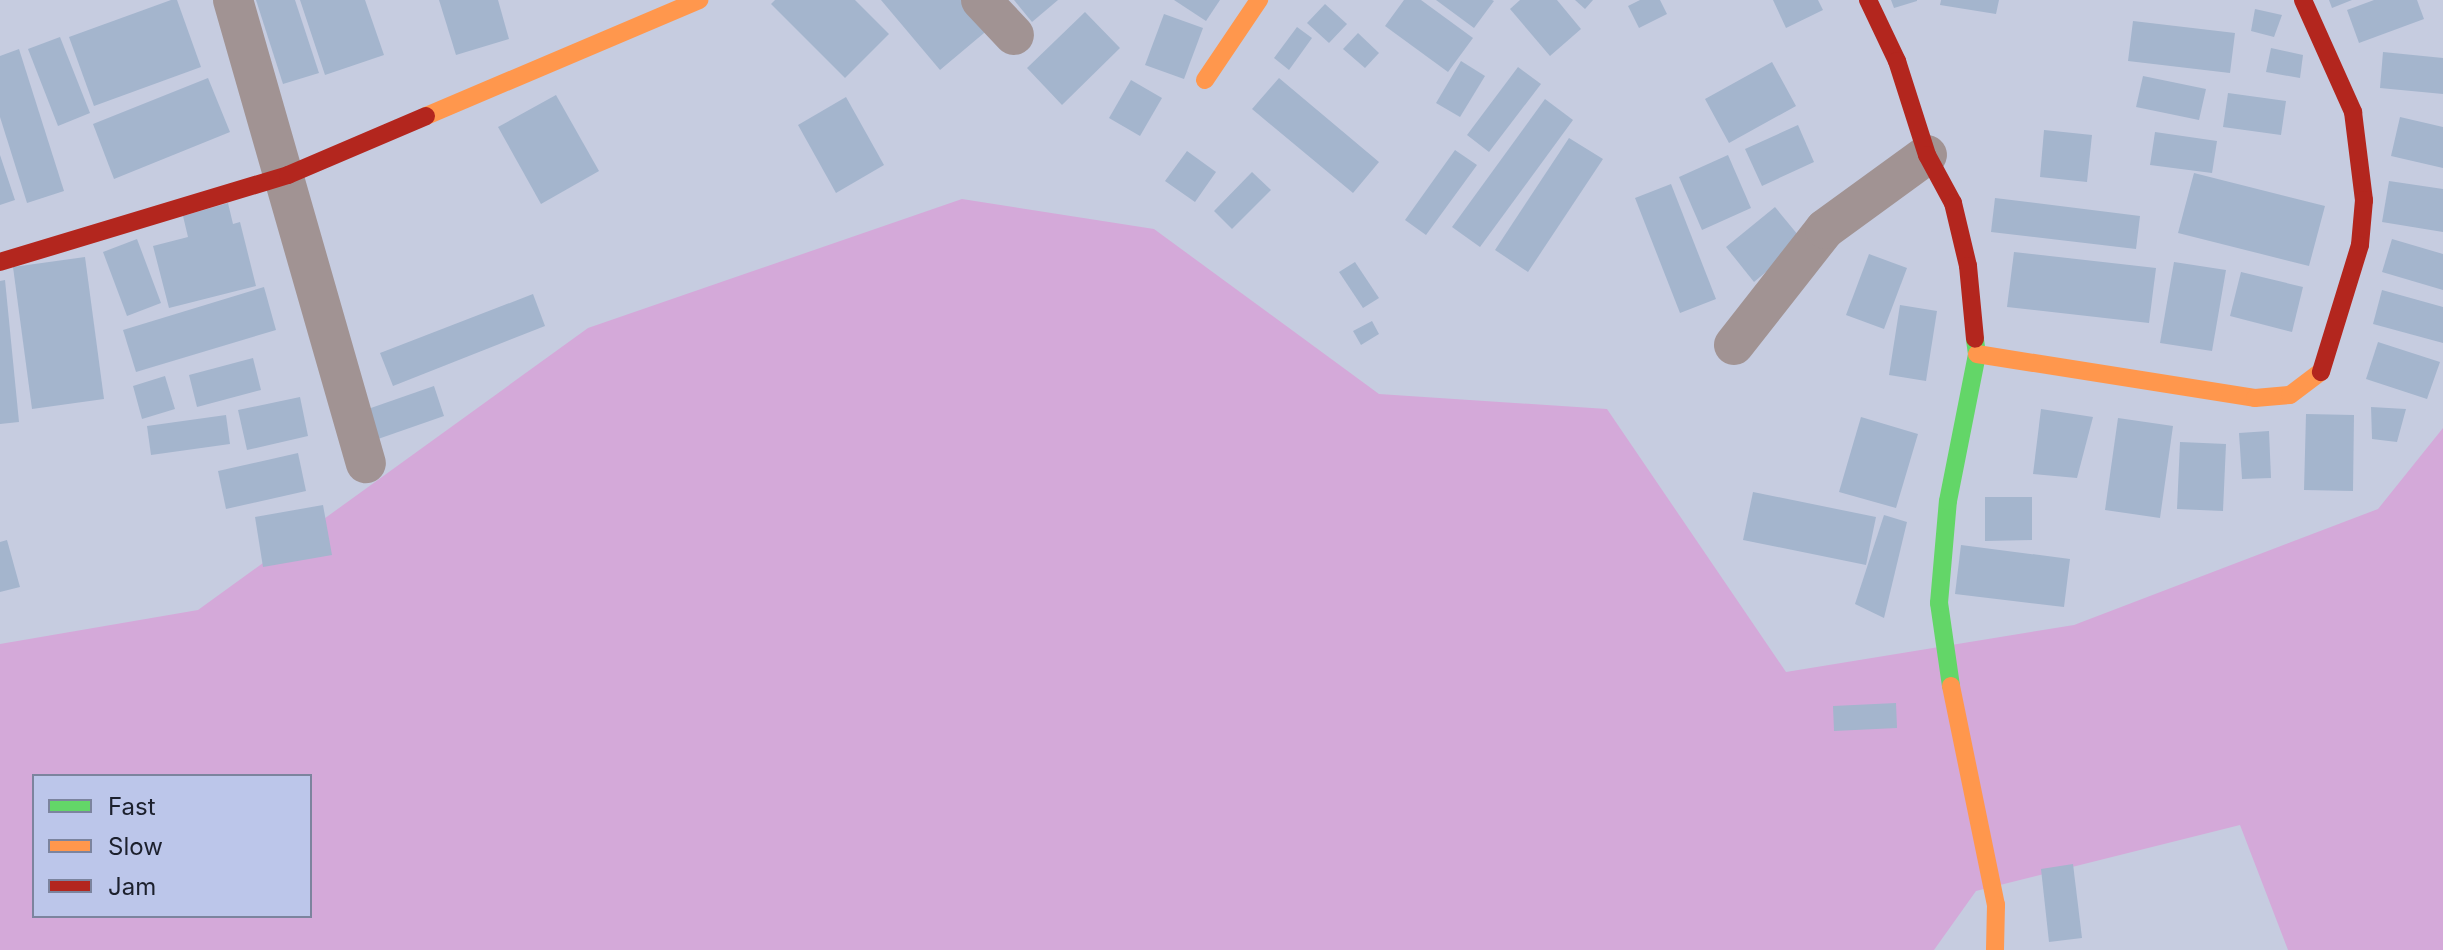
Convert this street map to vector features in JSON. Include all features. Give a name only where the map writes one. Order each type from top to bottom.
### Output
[{"type":"street","points":[[233,0],[288,175],[366,463]]},
{"type":"street","points":[[0,262],[113,232],[288,175],[699,0]]},
{"type":"street","points":[[981,0],[1014,35]]},
{"type":"street","points":[[1205,80],[1259,0]]},
{"type":"street","points":[[1868,0],[1897,61],[1927,155],[1953,203],[1968,266],[1977,354],[1948,501],[1939,603],[1941,640],[1996,905],[1995,950]]},
{"type":"street","points":[[1977,354],[2255,398],[2290,395],[2320,375],[2360,245],[2364,200],[2353,112],[2303,0]]},
{"type":"street","points":[[1734,345],[1825,229],[1927,155]]},
{"type":"shaded area","points":[[962,199],[1154,229],[1379,394],[1607,409],[1786,672],[2074,625],[2378,509],[2443,428],[2443,950],[2288,950],[2240,825],[1976,891],[1934,950],[0,950],[0,644],[198,610],[588,328]]},
{"type":"building","points":[[177,0],[201,67],[94,106],[69,37]]},
{"type":"building","points":[[256,0],[295,0],[319,73],[283,84]]},
{"type":"building","points":[[300,0],[365,0],[384,55],[325,75]]},
{"type":"building","points":[[439,0],[498,0],[509,39],[456,55]]},
{"type":"building","points":[[775,0],[855,0],[889,34],[845,78],[771,4]]},
{"type":"building","points":[[881,0],[966,0],[990,28],[940,70]]},
{"type":"building","points":[[1014,0],[1058,0],[1032,22]]},
{"type":"building","points":[[1174,0],[1220,0],[1206,21]]},
{"type":"building","points":[[1404,0],[1421,0],[1473,38],[1448,72],[1385,26]]},
{"type":"building","points":[[1436,0],[1492,0],[1494,1],[1474,28]]},
{"type":"building","points":[[1520,0],[1557,0],[1581,29],[1550,56],[1510,9]]},
{"type":"building","points":[[1575,0],[1593,0],[1585,9]]},
{"type":"building","points":[[1640,0],[1660,0],[1667,14],[1639,28],[1628,6]]},
{"type":"building","points":[[1773,0],[1818,0],[1823,10],[1786,28]]},
{"type":"building","points":[[1891,0],[1917,0],[1917,1],[1894,8]]},
{"type":"building","points":[[1941,0],[1999,0],[1996,14],[1940,5]]},
{"type":"building","points":[[2329,0],[2352,0],[2332,8]]},
{"type":"building","points":[[2374,0],[2417,0],[2424,19],[2359,43],[2347,10]]},
{"type":"building","points":[[1325,4],[1347,24],[1329,43],[1307,23]]},
{"type":"building","points":[[2255,9],[2282,15],[2274,37],[2251,31]]},
{"type":"building","points":[[1085,12],[1120,48],[1062,105],[1027,68]]},
{"type":"building","points":[[1164,14],[1203,28],[1184,79],[1145,65]]},
{"type":"building","points":[[2133,21],[2235,33],[2230,73],[2128,61]]},
{"type":"building","points":[[1297,27],[1312,38],[1289,70],[1274,58]]},
{"type":"building","points":[[1358,33],[1379,53],[1365,68],[1343,49]]},
{"type":"building","points":[[60,37],[90,113],[58,126],[28,49]]},
{"type":"building","points":[[2271,48],[2303,55],[2300,78],[2266,72]]},
{"type":"building","points":[[19,49],[64,191],[27,203],[0,117],[0,56]]},
{"type":"building","points":[[2383,52],[2443,58],[2443,94],[2380,88]]},
{"type":"building","points":[[1461,61],[1485,76],[1460,117],[1436,103]]},
{"type":"building","points":[[1772,62],[1796,106],[1729,143],[1705,99]]},
{"type":"building","points":[[1518,67],[1541,84],[1489,152],[1467,135]]},
{"type":"building","points":[[2143,76],[2206,89],[2199,120],[2136,107]]},
{"type":"building","points":[[208,78],[230,132],[114,179],[93,124]]},
{"type":"building","points":[[1279,78],[1379,162],[1353,193],[1252,109]]},
{"type":"building","points":[[1131,80],[1162,98],[1140,136],[1109,118]]},
{"type":"building","points":[[2228,93],[2286,101],[2281,135],[2223,127]]},
{"type":"building","points":[[556,95],[599,171],[541,204],[498,127]]},
{"type":"building","points":[[846,97],[884,165],[836,193],[798,125]]},
{"type":"building","points":[[1545,99],[1573,120],[1480,247],[1452,227]]},
{"type":"building","points":[[2400,117],[2443,127],[2443,168],[2391,156]]},
{"type":"building","points":[[1798,125],[1814,162],[1762,186],[1745,149]]},
{"type":"building","points":[[2044,130],[2092,135],[2087,182],[2040,177]]},
{"type":"building","points":[[2155,132],[2217,141],[2212,173],[2150,165]]},
{"type":"building","points":[[1569,138],[1603,159],[1528,272],[1495,250]]},
{"type":"building","points":[[1455,150],[1477,165],[1426,235],[1405,220]]},
{"type":"building","points":[[1187,151],[1216,172],[1195,202],[1165,181]]},
{"type":"building","points":[[0,155],[15,200],[0,205]]},
{"type":"building","points":[[1728,155],[1751,208],[1702,230],[1679,177]]},
{"type":"building","points":[[1252,172],[1271,190],[1232,229],[1214,211]]},
{"type":"building","points":[[2194,173],[2325,206],[2309,266],[2178,233]]},
{"type":"building","points":[[2389,181],[2443,189],[2443,232],[2382,222]]},
{"type":"building","points":[[1671,184],[1716,299],[1680,313],[1635,198]]},
{"type":"building","points":[[1995,198],[2140,216],[2136,249],[1991,232]]},
{"type":"building","points":[[228,203],[233,224],[240,222],[256,286],[169,308],[153,246],[188,237],[183,216]]},
{"type":"building","points":[[1775,207],[1803,241],[1754,282],[1726,247]]},
{"type":"building","points":[[137,239],[161,303],[127,316],[103,252]]},
{"type":"building","points":[[2392,239],[2443,254],[2443,290],[2382,272]]},
{"type":"building","points":[[2014,252],[2156,268],[2149,323],[2007,307]]},
{"type":"building","points":[[1869,254],[1907,268],[1884,329],[1846,315]]},
{"type":"building","points":[[85,257],[104,399],[32,409],[13,267]]},
{"type":"building","points":[[1355,262],[1379,298],[1363,308],[1339,272]]},
{"type":"building","points":[[2174,262],[2226,270],[2212,351],[2160,343]]},
{"type":"building","points":[[2241,272],[2303,287],[2292,332],[2230,316]]},
{"type":"building","points":[[5,280],[19,422],[0,424],[0,281]]},
{"type":"building","points":[[264,287],[276,330],[136,372],[123,330]]},
{"type":"building","points":[[2382,290],[2443,307],[2443,343],[2373,324]]},
{"type":"building","points":[[533,294],[545,326],[393,386],[380,353]]},
{"type":"building","points":[[1900,305],[1937,311],[1926,381],[1889,375]]},
{"type":"building","points":[[1372,321],[1379,334],[1361,345],[1353,331]]},
{"type":"building","points":[[2378,342],[2440,362],[2427,399],[2366,379]]},
{"type":"building","points":[[253,358],[261,390],[197,407],[189,375]]},
{"type":"building","points":[[165,376],[175,409],[142,419],[133,386]]},
{"type":"building","points":[[434,386],[444,416],[378,439],[368,409]]},
{"type":"building","points":[[300,397],[308,436],[247,450],[238,410]]},
{"type":"building","points":[[2371,407],[2406,409],[2397,442],[2372,439]]},
{"type":"building","points":[[2041,409],[2093,417],[2077,478],[2033,474]]},
{"type":"building","points":[[2306,414],[2354,415],[2353,491],[2304,490]]},
{"type":"building","points":[[226,415],[230,444],[151,455],[147,426]]},
{"type":"building","points":[[1861,417],[1918,434],[1896,508],[1839,492]]},
{"type":"building","points":[[2118,418],[2173,426],[2160,518],[2105,510]]},
{"type":"building","points":[[2269,431],[2271,478],[2242,479],[2239,433]]},
{"type":"building","points":[[2180,442],[2226,444],[2223,511],[2177,509]]},
{"type":"building","points":[[298,453],[306,491],[226,509],[218,471]]},
{"type":"building","points":[[1753,492],[1876,517],[1866,565],[1743,540]]},
{"type":"building","points":[[1985,497],[2032,497],[2032,540],[1985,541]]},
{"type":"building","points":[[323,505],[332,555],[263,567],[255,517]]},
{"type":"building","points":[[1884,515],[1907,522],[1884,618],[1855,604]]},
{"type":"building","points":[[7,540],[20,587],[0,592],[0,542]]},
{"type":"building","points":[[1961,545],[2070,559],[2064,607],[1955,594]]},
{"type":"building","points":[[1896,703],[1897,728],[1834,731],[1833,706]]},
{"type":"building","points":[[2073,864],[2082,938],[2049,942],[2041,869]]},
{"type":"traffic: fast","points":[[1951,686],[1939,603],[1948,501],[1977,354],[1975,339]]},
{"type":"traffic: slow","points":[[426,116],[699,0]]},
{"type":"traffic: slow","points":[[1205,80],[1259,0]]},
{"type":"traffic: slow","points":[[1977,354],[2255,398],[2290,395],[2321,372]]},
{"type":"traffic: slow","points":[[1951,686],[1996,905],[1995,950]]},
{"type":"traffic: jam","points":[[1868,0],[1897,61],[1927,155],[1953,203],[1968,266],[1975,339]]},
{"type":"traffic: jam","points":[[2303,0],[2353,112],[2364,200],[2360,245],[2321,372]]},
{"type":"traffic: jam","points":[[0,262],[288,175],[426,116]]}]
